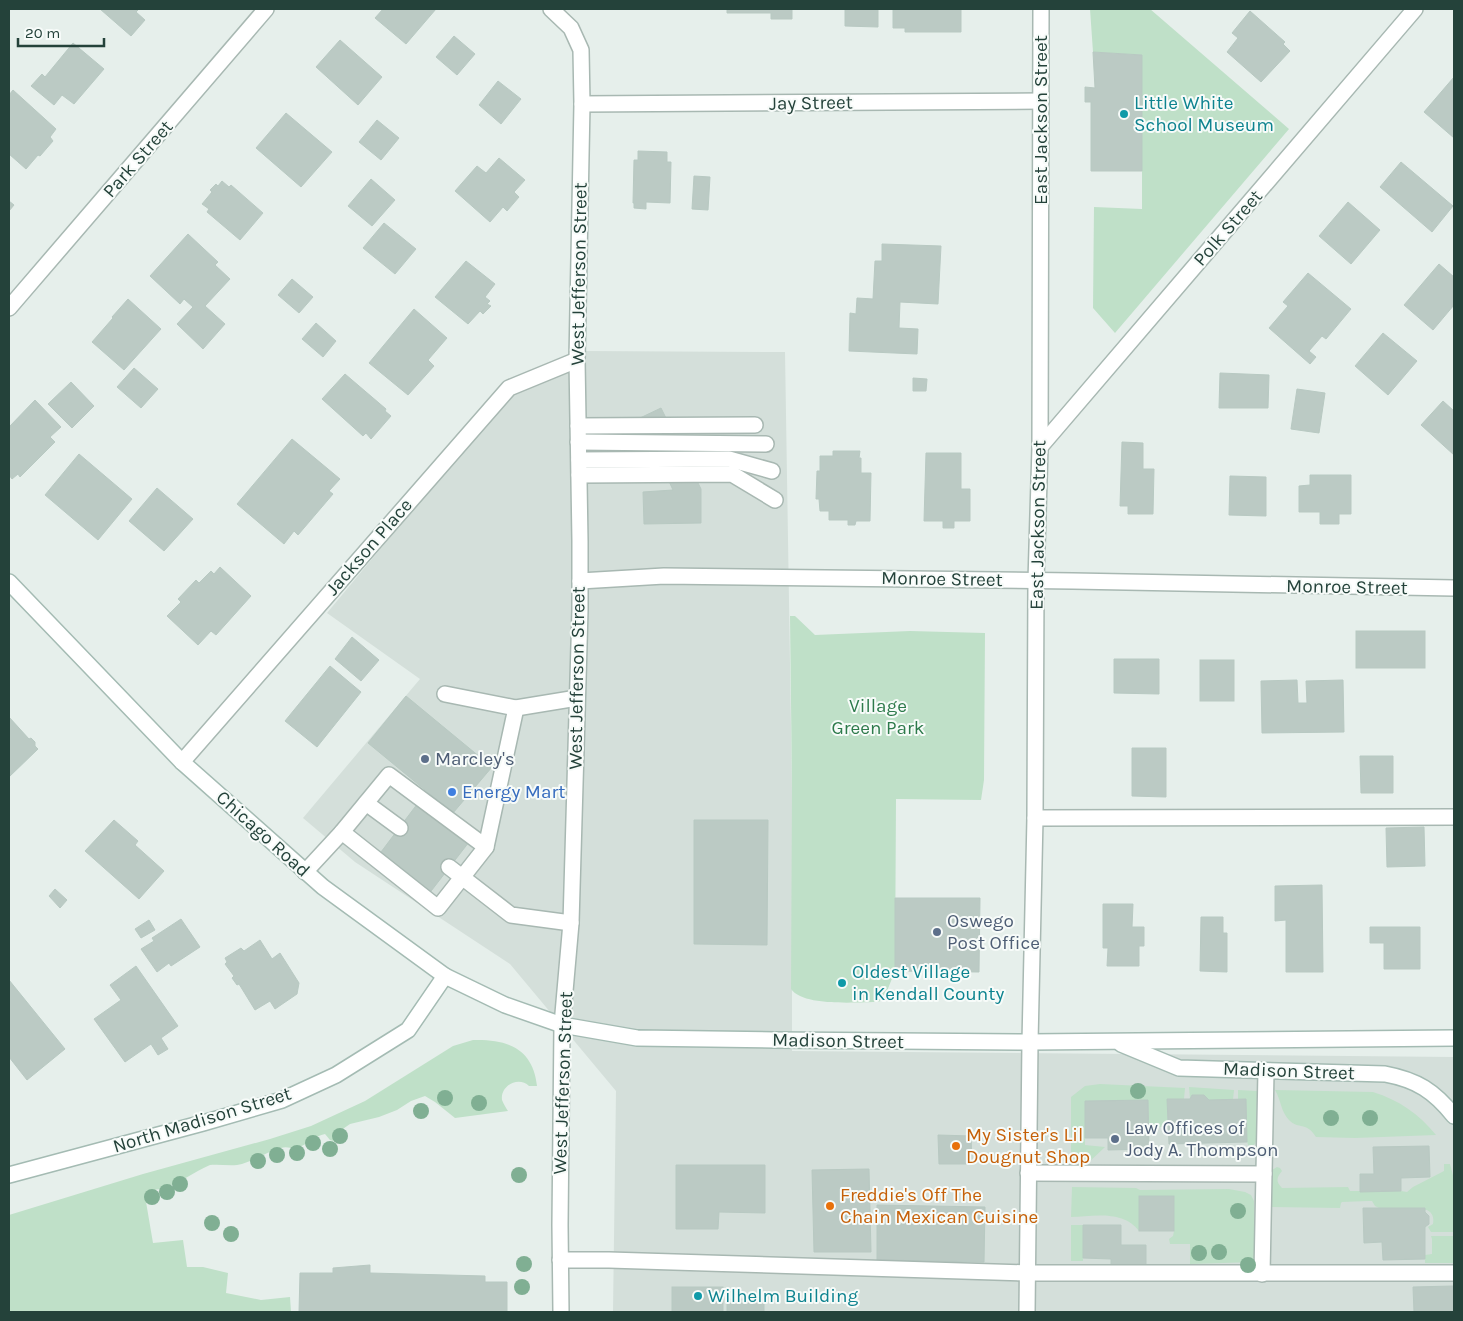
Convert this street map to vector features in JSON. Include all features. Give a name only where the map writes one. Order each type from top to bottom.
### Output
[{"type":"street","name":"Park Street","points":[[9,308],[266,9]]},
{"type":"street","name":"West Jefferson Street","points":[[551,9],[571,28],[580,50],[582,104],[577,360],[580,581],[571,923],[562,1026],[561,1312]]},
{"type":"street","name":"East Jackson Street","points":[[1027,1312],[1035,818],[1036,580],[1040,447],[1041,9]]},
{"type":"street","name":"Polk Street","points":[[1040,447],[1415,9]]},
{"type":"street","name":"Jay Street","points":[[582,104],[1041,101]]},
{"type":"street","name":"Jackson Place","points":[[182,762],[509,388],[577,360]]},
{"type":"street","points":[[578,434],[755,425]]},
{"type":"street","points":[[578,434],[766,444]]},
{"type":"street","points":[[579,467],[729,459],[772,471]]},
{"type":"street","points":[[579,467],[732,474],[775,500]]},
{"type":"street","name":"Monroe Street","points":[[580,581],[664,576],[1036,580],[1454,588]]},
{"type":"street","name":"Chicago Road","points":[[9,582],[182,762],[323,887],[445,976],[506,1005],[562,1026]]},
{"type":"street","points":[[445,694],[516,708],[577,698]]},
{"type":"street","points":[[342,832],[438,908],[486,847],[516,708]]},
{"type":"street","points":[[306,872],[389,775],[486,847]]},
{"type":"street","points":[[366,803],[400,828]]},
{"type":"street","points":[[1035,818],[1454,817]]},
{"type":"street","points":[[450,867],[511,915],[571,923]]},
{"type":"street","name":"North Madison Street","points":[[11,1174],[194,1126],[282,1100],[336,1075],[408,1030],[445,976]]},
{"type":"street","name":"Madison Street","points":[[562,1026],[637,1038],[1030,1042],[1454,1038]]},
{"type":"street","name":"Madison Street","points":[[1115,1042],[1180,1068],[1400,1076],[1426,1089],[1442,1101],[1454,1116]]},
{"type":"street","points":[[1262,1274],[1266,1071]]},
{"type":"street","points":[[1028,1173],[1264,1174]]},
{"type":"street","points":[[560,1260],[1028,1274],[1454,1273]]},
{"type":"shaded area","points":[[583,351],[785,352],[792,788],[792,1051],[1454,1057],[1454,1312],[613,1312],[616,1091],[510,964],[355,862],[303,818],[420,679],[327,613],[515,387]]},
{"type":"green space","points":[[1090,9],[1150,9],[1289,129],[1115,333],[1093,308],[1094,207],[1142,209],[1142,55],[1093,52]]},
{"type":"green space","name":"Village Green Park","points":[[790,616],[795,616],[815,635],[910,631],[985,633],[984,780],[981,800],[896,799],[895,971],[887,991],[879,1002],[845,1003],[819,1001],[807,999],[791,989],[792,788]]},
{"type":"green space","points":[[473,1040],[497,1041],[507,1044],[524,1054],[530,1063],[537,1086],[516,1082],[507,1086],[502,1095],[502,1100],[508,1111],[455,1118],[425,1096],[379,1117],[350,1124],[337,1133],[336,1139],[333,1141],[325,1134],[297,1148],[281,1148],[243,1164],[210,1165],[170,1186],[146,1193],[153,1243],[183,1240],[187,1267],[203,1267],[228,1273],[226,1293],[261,1300],[290,1297],[291,1312],[9,1312],[9,1215],[311,1126],[365,1101],[453,1046]]},
{"type":"green space","points":[[1100,1084],[1185,1088],[1184,1099],[1167,1099],[1168,1127],[1149,1127],[1148,1100],[1085,1101],[1085,1145],[1105,1147],[1088,1163],[1073,1163],[1071,1161],[1071,1097],[1085,1086]]},
{"type":"green space","points":[[1189,1087],[1234,1090],[1233,1100],[1209,1100],[1204,1095],[1192,1095],[1190,1099]]},
{"type":"green space","points":[[1238,1090],[1257,1091],[1256,1141],[1251,1147],[1249,1147],[1247,1142],[1246,1099],[1238,1099]]},
{"type":"green space","points":[[1275,1090],[1373,1092],[1391,1099],[1408,1109],[1436,1135],[1355,1138],[1316,1137],[1306,1127],[1296,1125],[1289,1120],[1284,1113]]},
{"type":"green space","points":[[1444,1164],[1450,1164],[1454,1179],[1454,1232],[1431,1232],[1428,1227],[1433,1224],[1432,1214],[1425,1210],[1425,1208],[1379,1208],[1372,1201],[1342,1202],[1340,1208],[1271,1207],[1272,1170],[1277,1167],[1282,1171],[1278,1180],[1282,1188],[1348,1187],[1350,1191],[1407,1192],[1444,1171]]},
{"type":"green space","points":[[1072,1187],[1136,1188],[1140,1190],[1229,1189],[1245,1192],[1251,1195],[1254,1201],[1255,1262],[1190,1264],[1190,1244],[1170,1244],[1169,1239],[1173,1236],[1174,1231],[1174,1196],[1139,1196],[1139,1231],[1133,1224],[1117,1217],[1098,1215],[1071,1217]]},
{"type":"green space","points":[[1071,1225],[1083,1225],[1083,1261],[1071,1261]]},
{"type":"green space","points":[[1431,1236],[1454,1236],[1454,1263],[1425,1263],[1425,1255],[1432,1254]]},
{"type":"building","points":[[100,9],[139,9],[136,12],[145,20],[131,36]]},
{"type":"building","points":[[383,9],[436,9],[406,44],[375,18]]},
{"type":"building","points":[[727,9],[792,9],[792,19],[771,19],[771,13],[727,13]]},
{"type":"building","points":[[845,9],[878,9],[878,27],[845,26]]},
{"type":"building","points":[[893,9],[961,9],[961,32],[905,32],[905,28],[893,28]]},
{"type":"building","points":[[1250,11],[1285,42],[1283,44],[1290,51],[1261,82],[1227,52],[1238,38],[1232,33]]},
{"type":"building","points":[[454,36],[475,54],[457,75],[436,57]]},
{"type":"building","points":[[340,40],[382,77],[358,105],[316,67]]},
{"type":"building","points":[[73,43],[104,69],[74,104],[62,95],[54,105],[31,86],[42,74],[45,77]]},
{"type":"building","points":[[1093,52],[1142,55],[1142,171],[1091,171],[1091,102],[1085,102],[1085,87],[1095,88]]},
{"type":"building","points":[[1454,77],[1454,138],[1424,112]]},
{"type":"building","points":[[498,81],[521,99],[501,124],[479,105]]},
{"type":"building","points":[[13,90],[56,129],[50,137],[53,141],[26,169],[9,154],[9,95]]},
{"type":"building","points":[[286,113],[332,152],[301,187],[256,148]]},
{"type":"building","points":[[377,120],[399,138],[381,160],[359,142]]},
{"type":"building","points":[[638,151],[667,152],[667,162],[671,162],[670,203],[646,202],[646,209],[634,208],[634,160],[638,160]]},
{"type":"building","points":[[499,158],[525,180],[514,192],[519,197],[507,211],[503,207],[490,222],[455,191],[477,166],[486,173]]},
{"type":"building","points":[[1401,162],[1453,206],[1432,232],[1380,187]]},
{"type":"building","points":[[694,176],[710,177],[708,210],[692,209]]},
{"type":"building","points":[[371,179],[395,200],[372,226],[348,206]]},
{"type":"building","points":[[222,181],[229,187],[231,185],[263,213],[240,240],[207,212],[209,209],[202,204],[212,192],[210,190],[216,184],[218,186]]},
{"type":"building","points":[[9,201],[14,205],[9,211]]},
{"type":"building","points":[[1348,202],[1380,230],[1351,264],[1319,236]]},
{"type":"building","points":[[384,223],[416,249],[395,274],[363,248]]},
{"type":"building","points":[[188,234],[218,262],[215,265],[230,279],[205,306],[225,324],[203,349],[177,324],[193,307],[184,299],[180,304],[150,276]]},
{"type":"building","points":[[882,244],[941,246],[938,304],[900,302],[899,328],[918,329],[917,354],[849,351],[850,313],[856,314],[857,298],[873,299],[875,261],[882,261]]},
{"type":"building","points":[[466,261],[495,284],[485,297],[490,301],[487,304],[491,306],[483,314],[480,311],[468,324],[435,297]]},
{"type":"building","points":[[1439,264],[1454,277],[1454,305],[1433,330],[1404,305]]},
{"type":"building","points":[[1308,273],[1351,309],[1326,339],[1322,336],[1309,351],[1316,357],[1310,364],[1269,328],[1288,306],[1283,302]]},
{"type":"building","points":[[292,279],[313,297],[299,313],[278,295]]},
{"type":"building","points":[[128,299],[161,329],[124,370],[92,342]]},
{"type":"building","points":[[414,309],[447,338],[428,360],[434,366],[408,395],[369,363]]},
{"type":"building","points":[[316,323],[336,341],[323,357],[302,339]]},
{"type":"building","points":[[1383,333],[1417,361],[1388,395],[1355,366]]},
{"type":"building","points":[[134,368],[158,389],[141,408],[117,387]]},
{"type":"building","points":[[1220,373],[1269,375],[1268,408],[1219,408]]},
{"type":"building","points":[[345,374],[386,409],[385,411],[391,416],[371,439],[366,433],[363,436],[322,399]]},
{"type":"building","points":[[913,378],[927,379],[926,391],[913,391]]},
{"type":"building","points":[[71,382],[94,406],[72,428],[48,404]]},
{"type":"building","points":[[1297,389],[1325,393],[1319,433],[1291,429]]},
{"type":"building","points":[[35,400],[61,427],[50,437],[55,442],[20,477],[18,474],[12,479],[9,475],[9,429]]},
{"type":"building","points":[[1443,401],[1454,411],[1454,455],[1421,425]]},
{"type":"building","points":[[661,408],[701,489],[701,523],[644,524],[643,492],[673,490],[640,418]]},
{"type":"building","points":[[292,439],[340,479],[329,491],[333,494],[298,535],[294,531],[284,544],[237,504]]},
{"type":"building","points":[[1122,442],[1143,443],[1143,469],[1154,469],[1153,514],[1128,514],[1128,506],[1120,506]]},
{"type":"building","points":[[833,451],[860,451],[861,473],[871,473],[870,521],[856,521],[855,525],[848,525],[848,520],[829,520],[829,511],[820,511],[819,499],[816,499],[817,471],[820,471],[820,456],[833,456]]},
{"type":"building","points":[[926,453],[961,453],[961,489],[970,489],[970,521],[954,521],[954,528],[943,528],[943,521],[924,521]]},
{"type":"building","points":[[79,454],[132,499],[98,540],[45,495]]},
{"type":"building","points":[[1310,475],[1351,475],[1351,514],[1339,514],[1339,524],[1320,524],[1320,512],[1299,512],[1299,486],[1310,485]]},
{"type":"building","points":[[1230,476],[1266,477],[1266,516],[1229,515]]},
{"type":"building","points":[[157,488],[193,519],[164,551],[129,521]]},
{"type":"building","points":[[220,567],[251,596],[216,635],[211,631],[198,645],[167,616],[181,602],[178,599],[196,580],[199,583],[211,571],[214,574]]},
{"type":"building","points":[[1356,631],[1425,631],[1425,668],[1356,668]]},
{"type":"building","points":[[352,637],[379,660],[361,681],[335,659]]},
{"type":"building","points":[[1114,659],[1159,659],[1159,694],[1114,693]]},
{"type":"building","points":[[1200,660],[1234,660],[1234,701],[1200,701]]},
{"type":"building","points":[[330,666],[361,692],[317,747],[285,721]]},
{"type":"building","points":[[1297,680],[1298,703],[1307,703],[1306,681],[1343,680],[1344,732],[1262,733],[1261,681]]},
{"type":"building","points":[[406,696],[492,767],[453,813],[368,743]]},
{"type":"building","points":[[9,717],[29,739],[31,738],[35,742],[35,746],[38,749],[9,777]]},
{"type":"building","points":[[1132,748],[1166,748],[1166,797],[1132,796]]},
{"type":"building","points":[[1360,756],[1393,756],[1393,793],[1361,793]]},
{"type":"building","points":[[418,803],[469,842],[428,895],[378,856]]},
{"type":"building","points":[[114,820],[138,841],[135,845],[164,871],[139,899],[85,851]]},
{"type":"building","points":[[694,820],[768,820],[767,945],[694,944]]},
{"type":"building","points":[[1424,827],[1425,866],[1387,867],[1386,828]]},
{"type":"building","points":[[1322,885],[1323,972],[1286,972],[1286,920],[1275,921],[1275,886]]},
{"type":"building","points":[[55,889],[67,900],[60,908],[49,896]]},
{"type":"building","name":"Oswego Post Office","points":[[895,898],[980,898],[979,972],[895,971]]},
{"type":"building","points":[[1103,904],[1133,904],[1132,927],[1144,927],[1144,946],[1139,946],[1139,966],[1107,966],[1108,948],[1103,948]]},
{"type":"building","points":[[1201,917],[1223,917],[1223,933],[1227,933],[1227,972],[1200,971]]},
{"type":"building","points":[[181,919],[200,947],[171,966],[169,963],[157,972],[141,949],[154,941],[152,938]]},
{"type":"building","points":[[149,920],[155,930],[141,938],[135,929]]},
{"type":"building","points":[[1370,927],[1420,927],[1420,969],[1384,969],[1384,943],[1370,943]]},
{"type":"building","points":[[260,940],[272,959],[280,953],[299,983],[297,994],[275,1009],[270,1001],[255,1010],[239,984],[237,985],[232,978],[234,976],[225,964],[227,962],[225,958],[241,948],[244,951]]},
{"type":"building","points":[[136,966],[178,1026],[161,1038],[168,1049],[158,1055],[151,1044],[125,1062],[94,1019],[121,1000],[110,985]]},
{"type":"building","points":[[9,980],[65,1049],[27,1080],[9,1057]]},
{"type":"building","points":[[1192,1095],[1204,1095],[1209,1100],[1246,1099],[1247,1142],[1169,1144],[1167,1099],[1190,1099]]},
{"type":"building","points":[[1148,1100],[1149,1149],[1108,1150],[1108,1138],[1085,1138],[1085,1101]]},
{"type":"building","points":[[938,1135],[971,1136],[972,1164],[939,1164]]},
{"type":"building","points":[[1429,1146],[1430,1177],[1401,1178],[1401,1191],[1360,1192],[1360,1174],[1374,1174],[1373,1147]]},
{"type":"building","points":[[676,1165],[765,1165],[765,1213],[719,1212],[718,1229],[676,1229]]},
{"type":"building","points":[[869,1169],[871,1252],[814,1252],[812,1170]]},
{"type":"building","points":[[1139,1196],[1174,1196],[1174,1231],[1139,1231]]},
{"type":"building","points":[[877,1205],[985,1207],[984,1262],[877,1260]]},
{"type":"building","points":[[1363,1208],[1425,1208],[1425,1212],[1429,1216],[1429,1224],[1425,1227],[1425,1259],[1383,1260],[1382,1242],[1364,1243]]},
{"type":"building","points":[[1083,1225],[1121,1225],[1121,1245],[1146,1245],[1146,1266],[1111,1266],[1111,1259],[1083,1258]]},
{"type":"building","points":[[370,1265],[370,1273],[485,1276],[485,1282],[507,1282],[507,1312],[299,1312],[300,1273],[333,1273],[333,1268]]},
{"type":"building","points":[[1453,1286],[1453,1312],[1414,1312],[1413,1287]]},
{"type":"building","name":"Wilhelm Building","points":[[672,1287],[723,1287],[723,1312],[672,1312]]},
{"type":"building","points":[[727,1299],[764,1299],[764,1312],[727,1312]]},
{"type":"place","name":"Little White School Museum","points":[[1124,114]]},
{"type":"place","name":"Marcley's","points":[[425,759]]},
{"type":"place","name":"Energy Mart","points":[[452,792]]},
{"type":"place","name":"Oswego Post Office","points":[[937,932]]},
{"type":"place","name":"Oldest Village in Kendall County","points":[[842,983]]},
{"type":"place","name":"Law Offices of Jody A. Thompson","points":[[1115,1139]]},
{"type":"place","name":"My Sister's Lil Dougnut Shop","points":[[956,1146]]},
{"type":"place","name":"Freddie's Off The Chain Mexican Cuisine","points":[[830,1206]]},
{"type":"place","name":"Wilhelm Building","points":[[698,1296]]}]
